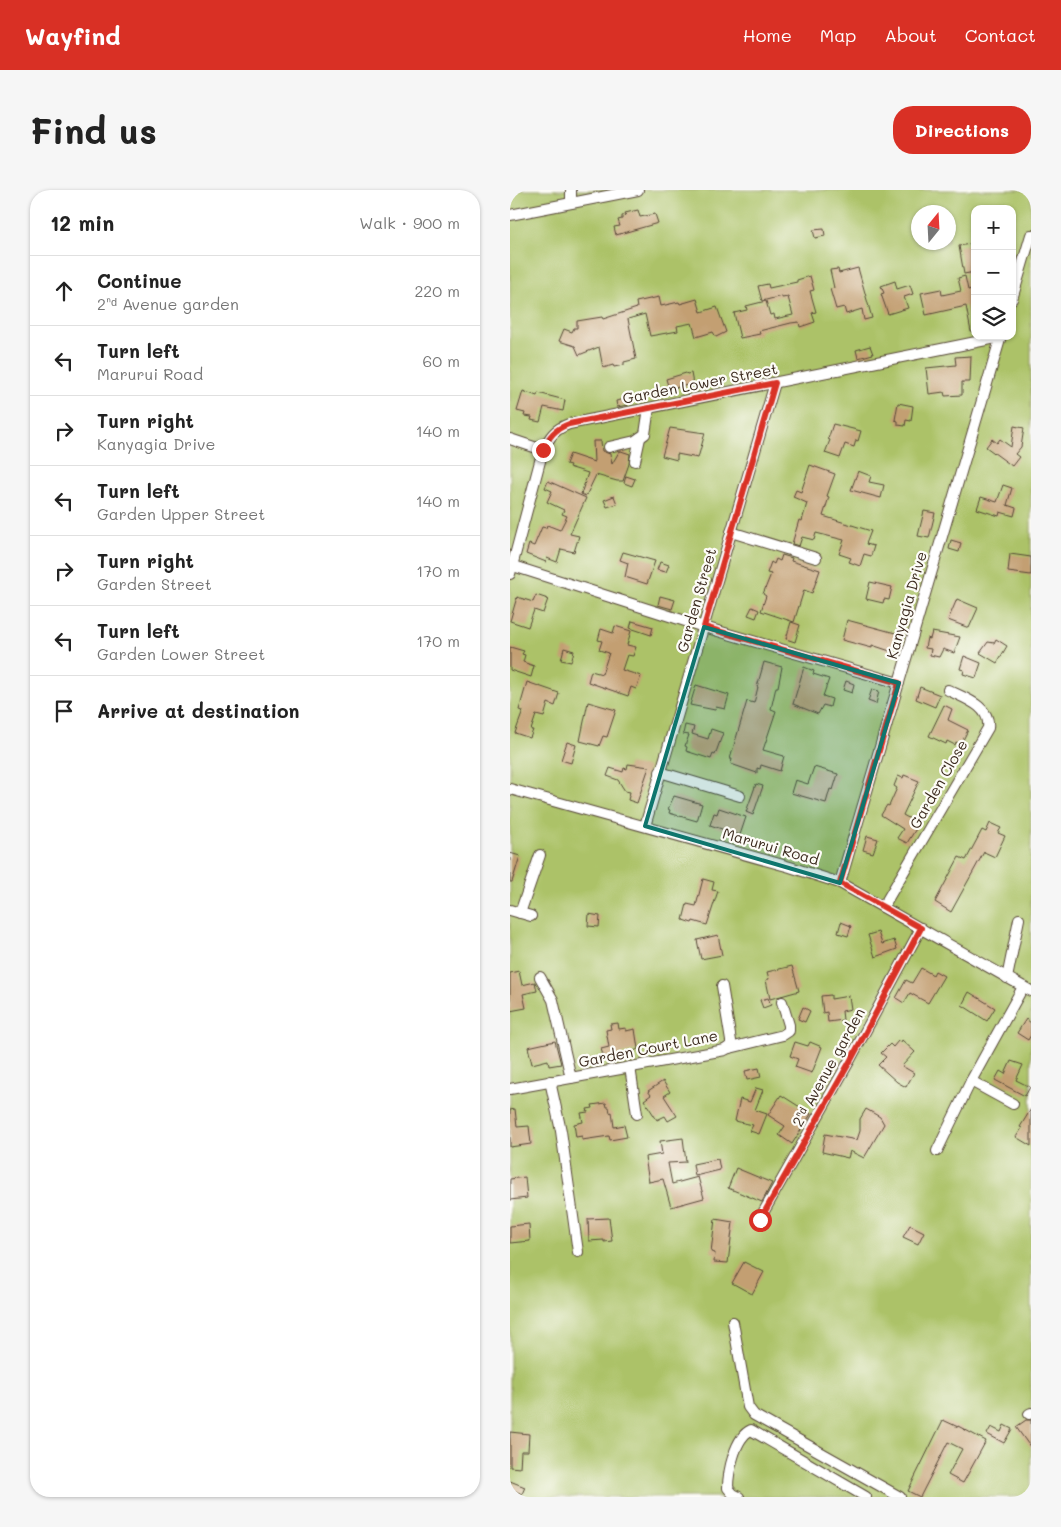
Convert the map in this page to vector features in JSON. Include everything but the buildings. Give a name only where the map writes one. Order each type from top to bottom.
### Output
[{"type":"street","points":[[571,190],[571,203]]},
{"type":"street","points":[[510,215],[638,190]]},
{"type":"street","points":[[1013,295],[1031,234]]},
{"type":"street","name":"Garden Lower Street","points":[[511,568],[543,450],[553,432],[560,427],[986,340]]},
{"type":"street","name":"Kanyagia Drive","points":[[840,883],[1000,340]]},
{"type":"street","name":"Garden Street","points":[[645,826],[775,383]]},
{"type":"street","points":[[609,447],[634,441],[645,434],[649,408]]},
{"type":"street","points":[[635,462],[640,438]]},
{"type":"street","points":[[510,439],[543,450]]},
{"type":"street","points":[[731,532],[816,558]]},
{"type":"street","points":[[511,568],[704,627],[899,683]]},
{"type":"street","name":"Garden Close","points":[[884,907],[988,728],[988,718],[980,708],[948,690]]},
{"type":"street","points":[[660,772],[740,796]]},
{"type":"street","name":"Marurui Road","points":[[510,789],[805,871],[840,883],[1027,989]]},
{"type":"street","points":[[531,916],[515,911],[540,855]]},
{"type":"street","points":[[1007,978],[1019,919]]},
{"type":"street","name":"2ⁿᵈ Avenue garden","points":[[760,1220],[852,1058],[921,928]]},
{"type":"street","points":[[540,977],[553,1000],[571,1078]]},
{"type":"street","name":"Garden Court Lane","points":[[510,1088],[726,1050],[731,1045],[731,1040],[722,986]]},
{"type":"street","points":[[937,1151],[971,1081],[1027,989]]},
{"type":"street","points":[[726,1050],[783,1035],[789,1031],[782,1002]]},
{"type":"street","points":[[630,1067],[637,1114]]},
{"type":"street","points":[[971,1081],[1013,1104]]},
{"type":"street","points":[[550,1082],[561,1131],[578,1252]]},
{"type":"street","points":[[734,1322],[748,1407],[754,1415],[900,1497]]},
{"type":"street","points":[[739,1497],[728,1488],[728,1483],[734,1455],[746,1432],[751,1430],[866,1497]]},
{"type":"highlighted area","points":[[704,627],[899,683],[840,883],[645,826]]},
{"type":"green space","points":[[510,190],[1031,190],[1031,1497],[510,1497]]},
{"type":"route","points":[[543,450],[553,432],[569,424],[775,383],[704,627],[899,683],[840,883],[921,928],[852,1058],[760,1220]]}]
